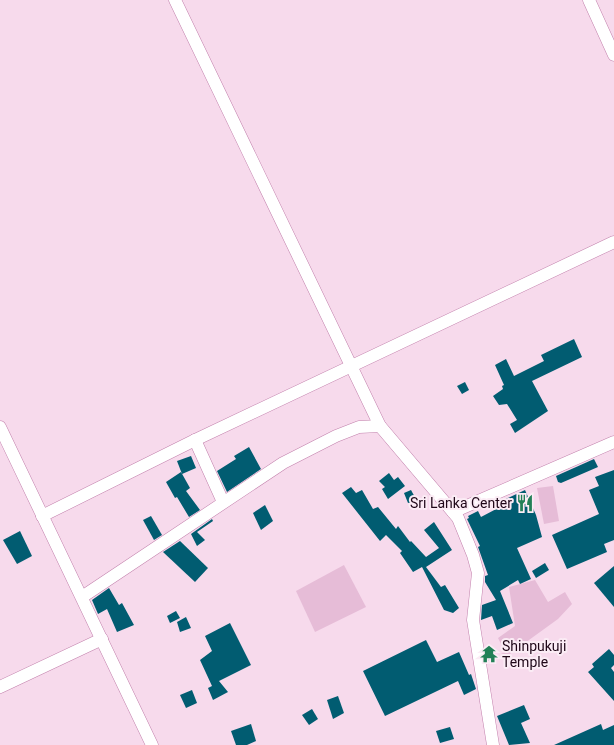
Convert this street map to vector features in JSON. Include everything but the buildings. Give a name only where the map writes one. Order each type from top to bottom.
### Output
[{"type":"street","points":[[175,0],[380,426],[453,512],[465,531],[474,555],[478,574],[473,620],[493,745]]},
{"type":"street","points":[[589,0],[614,55]]},
{"type":"street","points":[[42,516],[195,440],[614,242]]},
{"type":"street","points":[[0,426],[152,745]]},
{"type":"street","points":[[82,597],[283,463],[336,436],[359,427],[380,426]]},
{"type":"street","points":[[195,440],[223,502]]},
{"type":"street","points":[[453,512],[614,442]]},
{"type":"street","points":[[0,687],[102,639]]},
{"type":"shaded area","points":[[553,486],[559,521],[544,524],[537,488]]},
{"type":"shaded area","points":[[344,565],[366,607],[315,632],[296,591]]},
{"type":"shaded area","points":[[535,580],[548,602],[565,592],[572,604],[558,619],[511,653],[504,660],[501,654],[505,652],[498,638],[515,626],[509,587]]},
{"type":"place","name":"Sri Lanka Center","points":[[525,503]]},
{"type":"place","name":"Shinpukuji Temple","points":[[489,654]]}]
